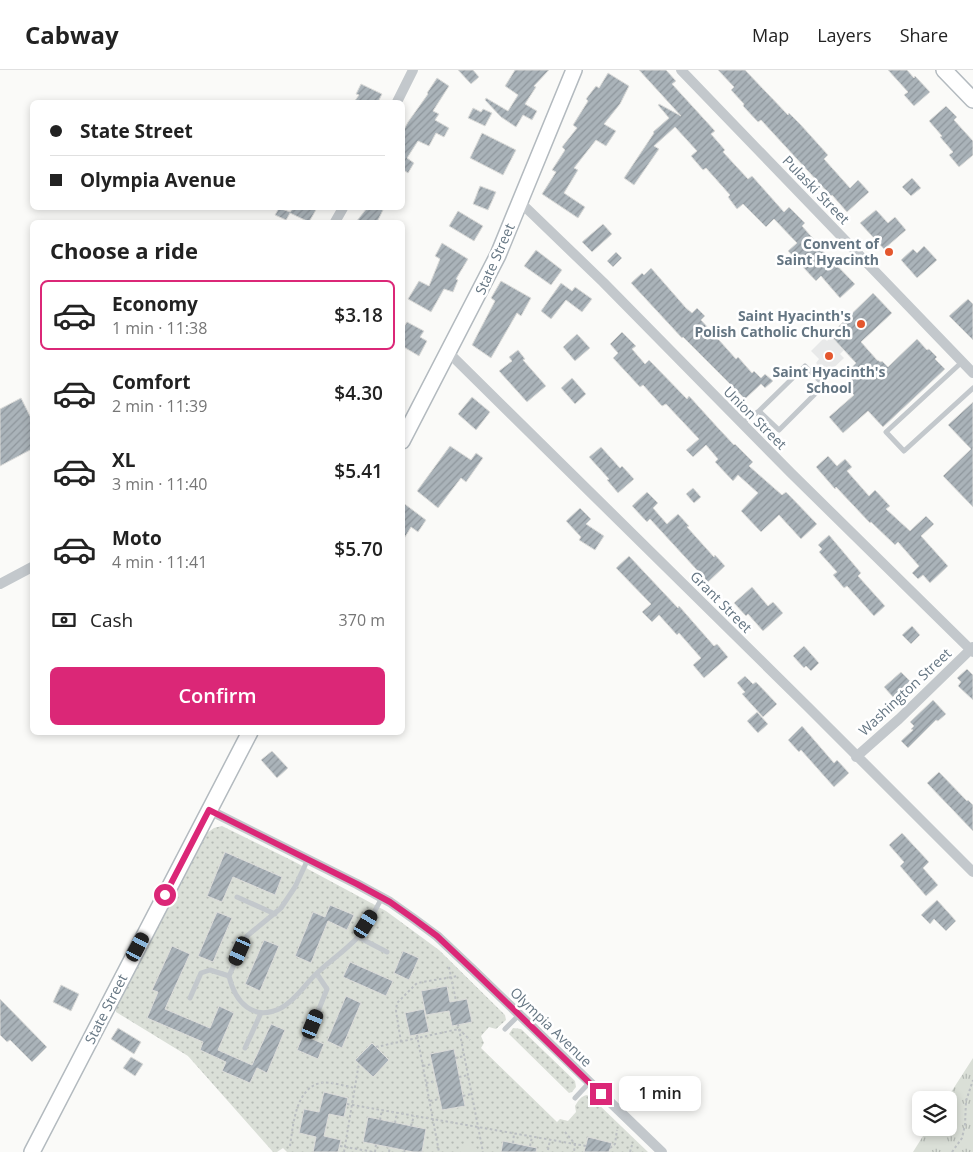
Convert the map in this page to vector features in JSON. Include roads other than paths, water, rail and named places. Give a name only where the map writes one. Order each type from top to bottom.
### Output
[{"type":"main road","name":"State Street","points":[[405,435],[498,255],[574,70]]},
{"type":"main road","points":[[944,70],[973,100]]},
{"type":"main road","name":"State Street","points":[[32,1152],[248,735]]},
{"type":"street","points":[[398,100],[414,70]]},
{"type":"street","name":"Pulaski Street","points":[[681,70],[973,373]]},
{"type":"street","name":"Union Street","points":[[519,201],[590,269],[742,424],[972,649]]},
{"type":"street","name":"Grant Street","points":[[449,353],[973,872]]},
{"type":"street","points":[[0,584],[30,568]]},
{"type":"street","name":"Washington Street","points":[[856,756],[899,719],[972,649]]},
{"type":"street","name":"Olympia Avenue","points":[[209,810],[382,898],[437,936],[662,1152]]},
{"type":"lane","points":[[962,362],[886,432],[904,451],[973,388]]},
{"type":"lane","points":[[742,424],[759,411],[805,366],[824,385],[779,430],[759,411]]},
{"type":"lane","points":[[308,859],[281,908],[247,936],[229,976],[236,996],[252,1011],[261,1013],[282,1007],[294,998],[317,974],[358,937],[382,898]]},
{"type":"lane","points":[[237,898],[275,914]]},
{"type":"lane","points":[[358,937],[387,952]]},
{"type":"lane","points":[[190,998],[201,973],[210,970],[229,976]]},
{"type":"lane","points":[[313,1024],[327,989],[317,974]]},
{"type":"lane","points":[[246,1048],[261,1013]]},
{"type":"lane","points":[[505,1029],[519,1015]]},
{"type":"lane","points":[[575,1098],[589,1083]]},
{"type":"place","name":"Convent of Saint Hyacinth","points":[[889,252]]},
{"type":"place","name":"Saint Hyacinth's Polish Catholic Church","points":[[861,324]]},
{"type":"place","name":"Saint Hyacinth's School","points":[[829,356]]}]
